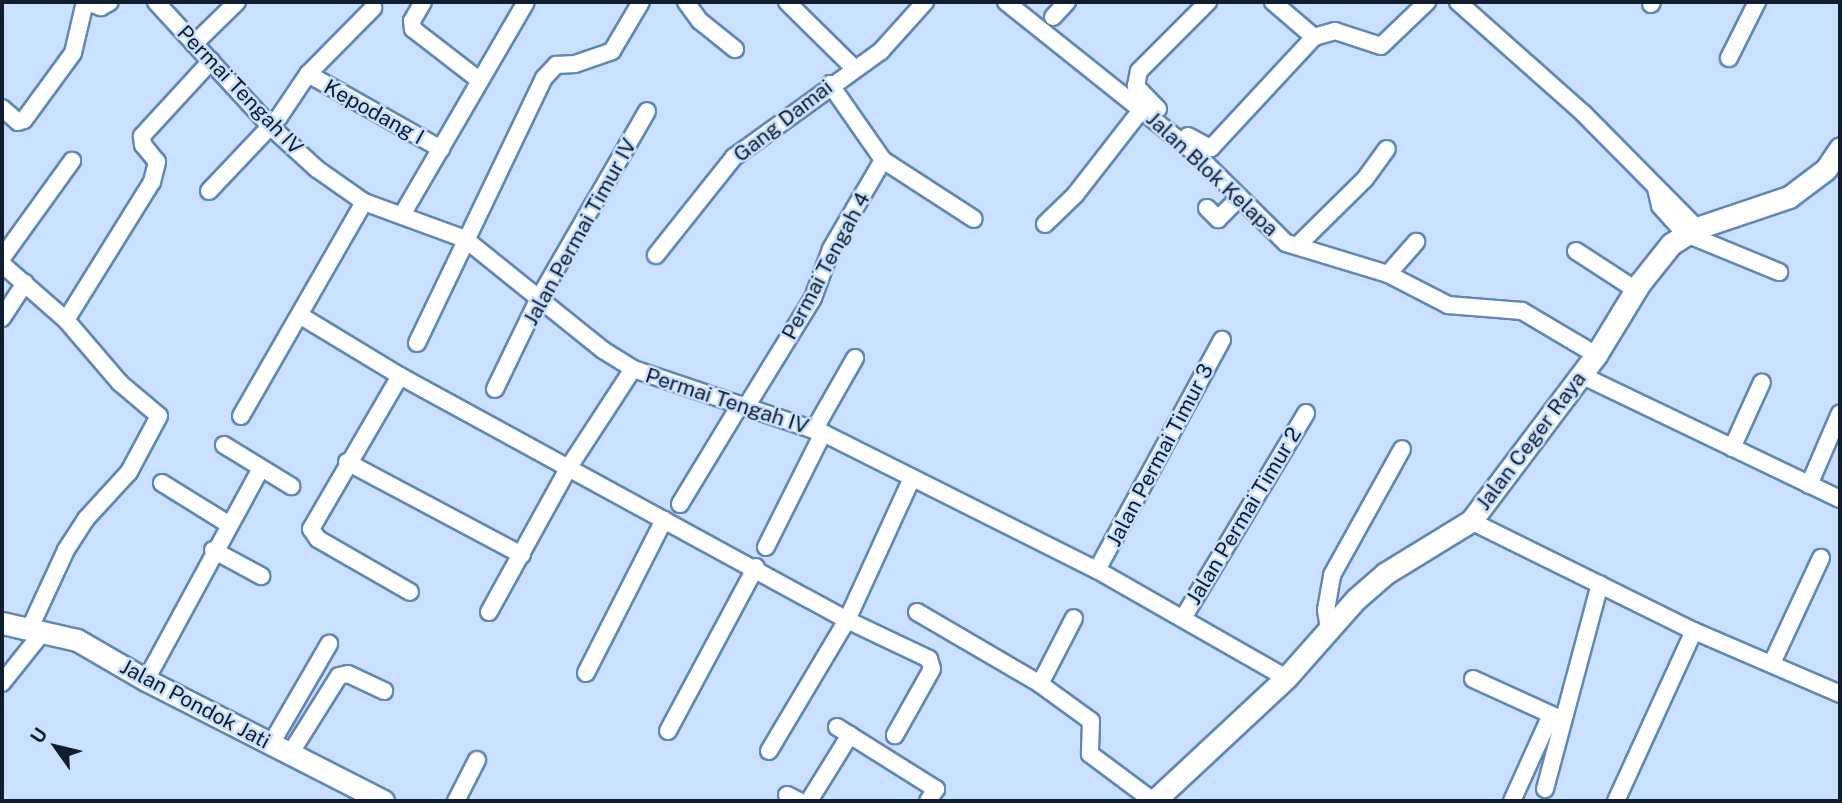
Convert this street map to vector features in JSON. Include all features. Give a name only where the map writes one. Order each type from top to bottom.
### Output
[{"type":"main road","name":"Jalan Ceger Raya","points":[[1162,797],[1286,678],[1329,629],[1386,573],[1471,521],[1596,355],[1655,261],[1693,234],[1788,197],[1826,169],[1840,148]]},
{"type":"main road","name":"Jalan Pondok Jati","points":[[2,623],[36,632],[68,636],[146,680],[383,801]]},
{"type":"street","points":[[2,108],[18,122],[24,120],[73,53],[86,2],[101,7],[110,2]]},
{"type":"street","name":"Permai Tengah IV","points":[[156,2],[270,127],[317,169],[364,202],[465,239],[538,300],[633,369],[818,431],[1097,570],[1286,678]]},
{"type":"street","points":[[194,44],[237,2]]},
{"type":"street","points":[[423,2],[412,20],[414,29],[480,80]]},
{"type":"street","points":[[402,215],[526,2]]},
{"type":"street","points":[[417,344],[544,78],[556,65],[575,64],[612,51],[641,2]]},
{"type":"street","points":[[686,2],[700,22],[735,49]]},
{"type":"street","points":[[788,2],[854,68]]},
{"type":"street","name":"Gang Damai","points":[[656,255],[734,157],[830,84],[886,46],[925,2]]},
{"type":"street","name":"Jalan Blok Kelapa","points":[[1006,2],[1142,108],[1277,237],[1297,246],[1388,274],[1448,305],[1522,311],[1596,355]]},
{"type":"street","points":[[1053,17],[1067,2]]},
{"type":"street","points":[[1208,2],[1136,80],[1141,93],[1204,148],[1217,142],[1314,37],[1335,31],[1381,46],[1427,2]]},
{"type":"street","points":[[1273,2],[1314,37]]},
{"type":"street","points":[[1458,2],[1583,113],[1656,188],[1671,198],[1693,234],[1779,272]]},
{"type":"street","points":[[1729,58],[1757,2]]},
{"type":"street","points":[[209,191],[270,127],[308,74],[373,8]]},
{"type":"street","points":[[66,320],[152,182],[157,162],[143,145],[142,136],[211,61]]},
{"type":"street","name":"Kepodang I","points":[[308,74],[441,149]]},
{"type":"street","points":[[830,84],[883,160],[974,219]]},
{"type":"street","points":[[1045,224],[1075,195],[1142,108]]},
{"type":"street","name":"Jalan Permai Timur IV","points":[[495,389],[538,300],[647,111]]},
{"type":"street","points":[[1297,246],[1365,179],[1387,149]]},
{"type":"street","name":"Permai Tengah 4","points":[[680,504],[813,298],[827,257],[883,160]]},
{"type":"street","points":[[2,683],[36,632],[66,550],[86,519],[128,472],[159,416],[120,383],[66,320],[2,261],[72,161]]},
{"type":"street","points":[[1207,208],[1217,219],[1239,198]]},
{"type":"street","points":[[241,416],[301,316],[364,202]]},
{"type":"street","points":[[1388,274],[1416,242]]},
{"type":"street","points":[[1576,251],[1636,290]]},
{"type":"street","points":[[2,318],[25,283]]},
{"type":"street","points":[[301,316],[400,376],[933,664],[895,735]]},
{"type":"street","name":"Jalan Permai Timur 3","points":[[1097,570],[1222,340]]},
{"type":"street","points":[[766,547],[818,431],[855,358]]},
{"type":"street","points":[[489,612],[523,555],[569,467],[633,369]]},
{"type":"street","points":[[1581,374],[1840,499]]},
{"type":"street","points":[[400,376],[347,462],[311,533],[410,592]]},
{"type":"street","points":[[1732,448],[1762,382]]},
{"type":"street","name":"Jalan Permai Timur 2","points":[[1183,618],[1306,413]]},
{"type":"street","points":[[1809,485],[1840,413]]},
{"type":"street","points":[[224,445],[291,486]]},
{"type":"street","points":[[1329,629],[1326,610],[1332,575],[1402,449]]},
{"type":"street","points":[[347,462],[523,555]]},
{"type":"street","points":[[146,680],[213,550],[261,468]]},
{"type":"street","points":[[769,751],[849,617],[912,478]]},
{"type":"street","points":[[162,483],[228,524]]},
{"type":"street","points":[[586,673],[664,520]]},
{"type":"street","points":[[1471,521],[1694,631],[1840,694]]},
{"type":"street","points":[[213,550],[261,576]]},
{"type":"street","points":[[1772,663],[1821,558]]},
{"type":"street","points":[[668,731],[756,567]]},
{"type":"street","points":[[1545,789],[1557,717],[1600,584]]},
{"type":"street","points":[[917,612],[1040,684],[1091,721],[1090,754],[1162,797]]},
{"type":"street","points":[[1040,684],[1074,618]]},
{"type":"street","points":[[1616,801],[1694,631]]},
{"type":"street","points":[[281,749],[329,644]]},
{"type":"street","points":[[281,749],[339,676],[348,674],[384,691]]},
{"type":"street","points":[[1473,679],[1557,717]]},
{"type":"street","points":[[1512,801],[1557,717]]},
{"type":"street","points":[[808,801],[843,731],[936,789],[928,801]]},
{"type":"street","points":[[456,801],[477,760]]}]
